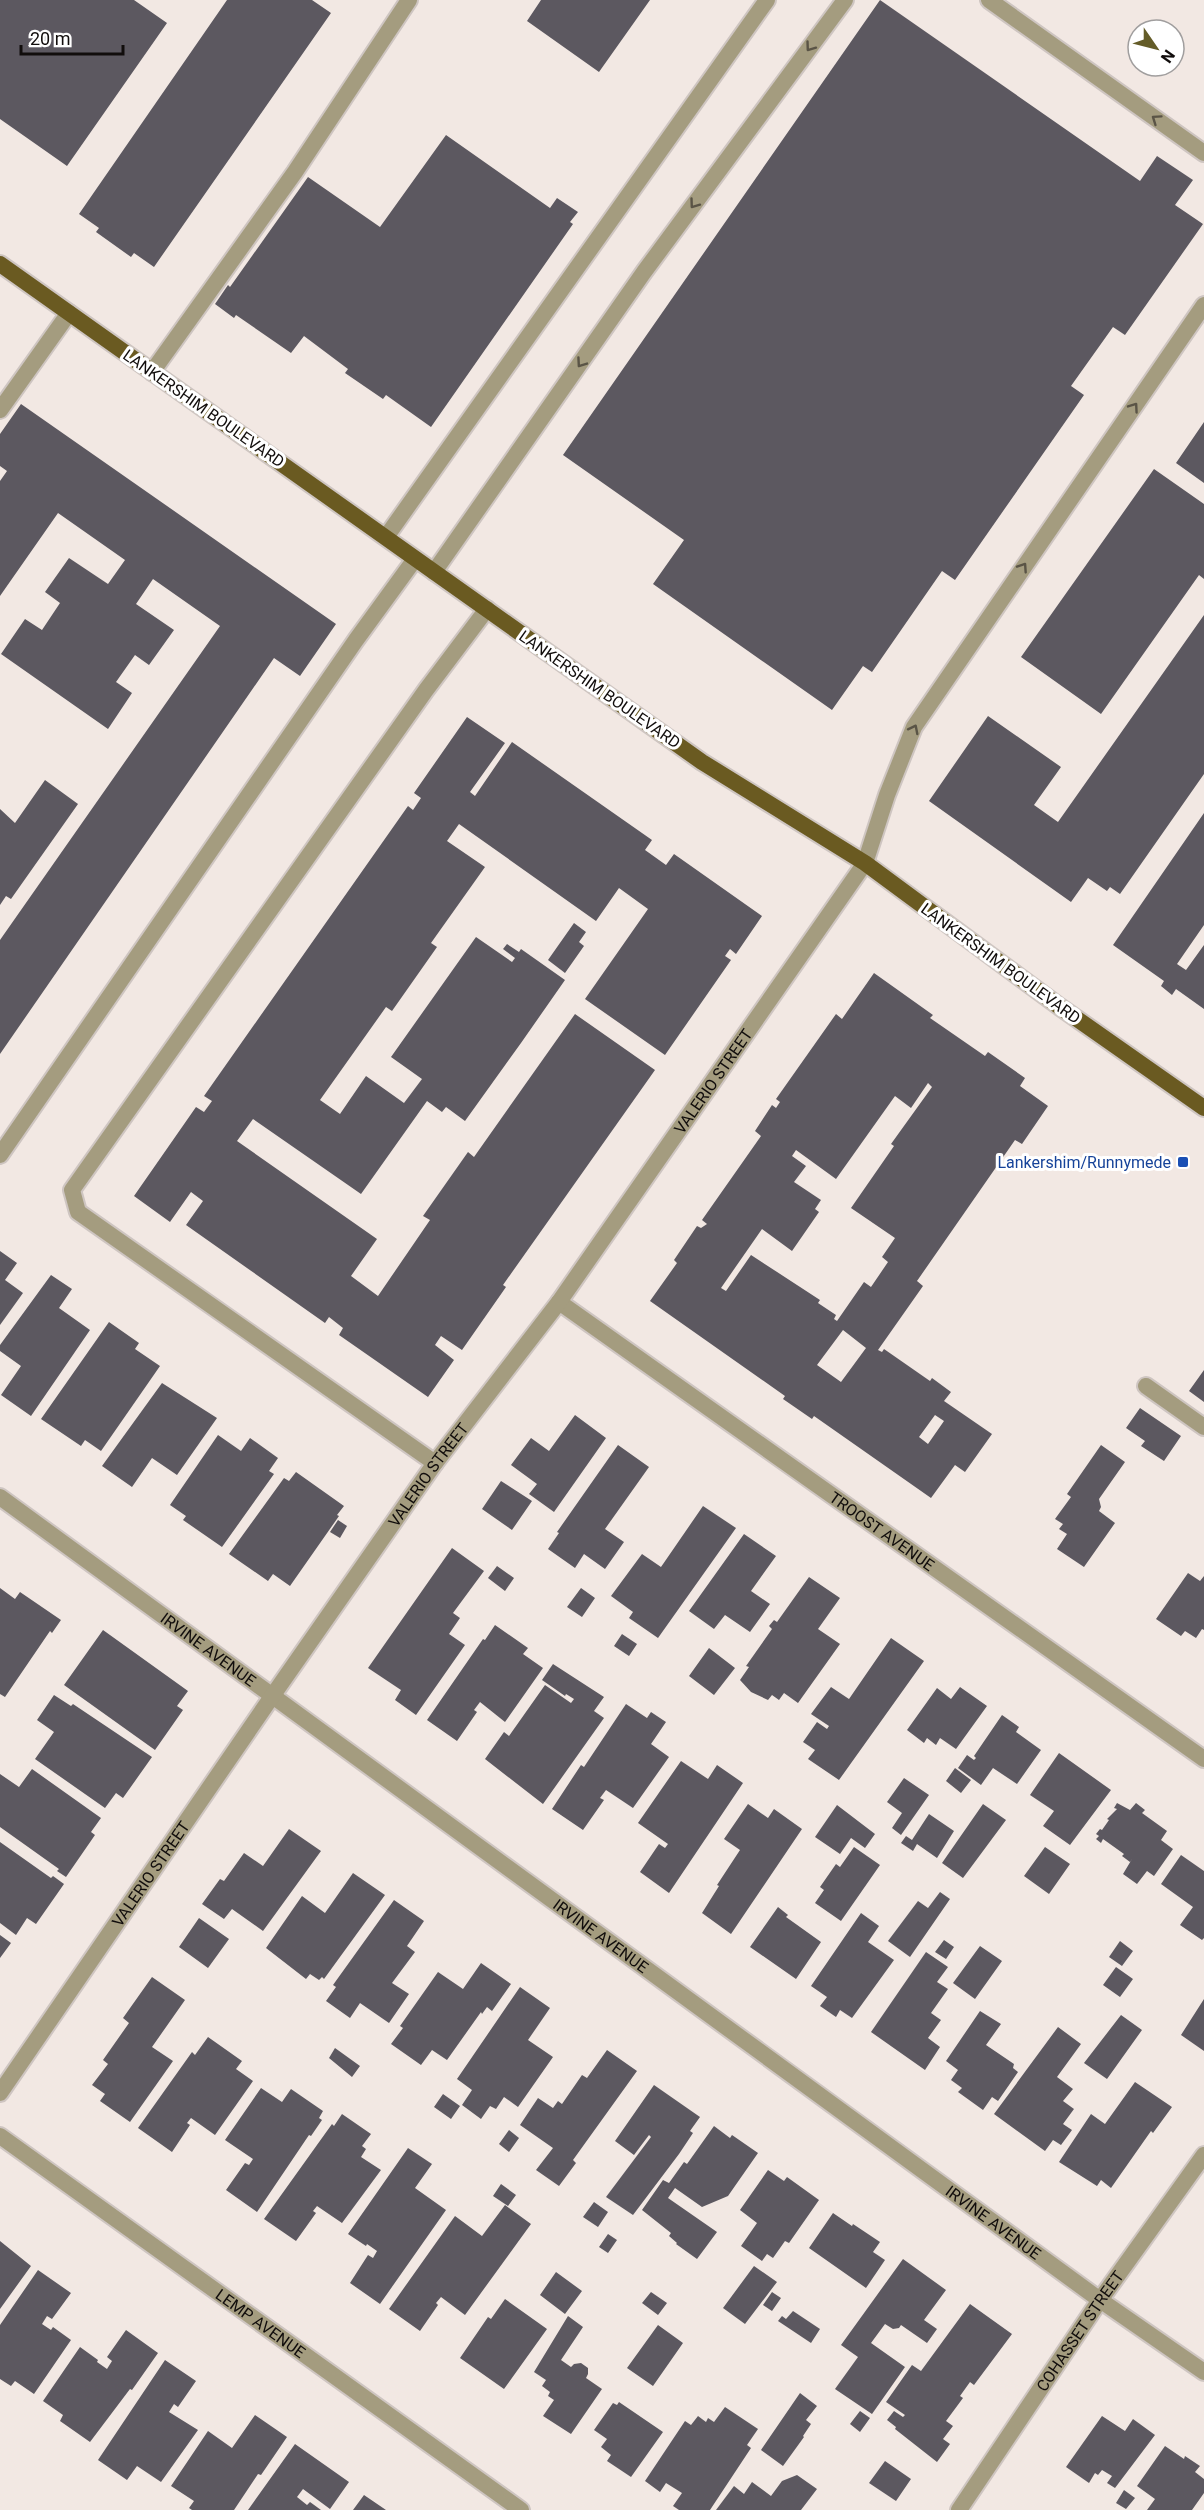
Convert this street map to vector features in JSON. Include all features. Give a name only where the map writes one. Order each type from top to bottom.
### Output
[{"type":"main road","name":"LANKERSHIM BOULEVARD","points":[[0,264],[702,762],[865,863],[1204,1108]]},
{"type":"street","points":[[152,372],[295,172],[409,0]]},
{"type":"street","points":[[386,537],[767,0]]},
{"type":"street","points":[[434,572],[644,272],[845,0]]},
{"type":"street","points":[[988,0],[1204,153]]},
{"type":"street","name":"VALERIO STREET","points":[[0,2093],[435,1463],[560,1302],[865,863],[914,727],[1204,305]]},
{"type":"street","points":[[0,410],[69,313]]},
{"type":"street","points":[[0,1155],[356,640],[415,559]]},
{"type":"street","points":[[435,1463],[78,1212],[72,1190],[426,690],[487,609]]},
{"type":"street","name":"TROOST AVENUE","points":[[560,1302],[1204,1759]]},
{"type":"street","points":[[1146,1386],[1204,1426]]},
{"type":"street","name":"IRVINE AVENUE","points":[[0,1497],[1100,2300],[1204,2372]]},
{"type":"street","name":"LEMP AVENUE","points":[[0,2136],[521,2510]]},
{"type":"street","name":"COHASSET STREET","points":[[959,2510],[1100,2300],[1204,2155]]},
{"type":"building","points":[[0,0],[134,0],[167,23],[67,166],[0,119]]},
{"type":"building","points":[[227,0],[312,0],[331,13],[154,267],[134,253],[131,257],[96,232],[99,228],[79,214]]},
{"type":"building","points":[[541,0],[650,0],[599,72],[527,21]]},
{"type":"building","points":[[880,0],[1140,181],[1157,156],[1193,180],[1175,205],[1203,224],[1125,335],[1113,327],[1071,386],[1084,395],[955,580],[942,571],[872,672],[863,666],[832,710],[653,584],[684,540],[563,455]]},
{"type":"building","points":[[446,135],[550,208],[557,198],[578,212],[570,222],[573,224],[431,427],[386,395],[383,399],[345,373],[348,369],[304,336],[291,353],[236,315],[234,318],[215,304],[228,285],[230,287],[308,177],[380,227]]},
{"type":"building","points":[[21,404],[336,624],[300,676],[274,658],[0,1054],[0,940],[220,626],[153,579],[136,604],[174,630],[149,665],[135,655],[116,682],[132,693],[108,729],[1,654],[25,619],[42,630],[60,603],[45,592],[69,558],[108,584],[125,560],[58,513],[0,596],[0,481],[7,471],[0,466],[0,434]]},
{"type":"building","points":[[1204,422],[1204,483],[1176,463]]},
{"type":"building","points":[[1154,469],[1204,504],[1204,579],[1199,575],[1101,714],[1021,657]]},
{"type":"building","points":[[1204,615],[1204,774],[1120,894],[1110,887],[1107,891],[1088,878],[1071,902],[929,801],[988,716],[1061,767],[1034,805],[1058,822]]},
{"type":"building","points":[[467,717],[505,743],[470,792],[475,796],[512,742],[652,840],[645,850],[666,865],[674,854],[762,916],[736,954],[730,949],[725,956],[731,960],[665,1055],[585,999],[648,909],[619,888],[596,921],[459,824],[447,841],[485,867],[431,943],[437,947],[392,1011],[386,1007],[320,1100],[340,1114],[366,1076],[404,1103],[422,1079],[391,1057],[476,937],[512,962],[515,958],[503,949],[507,944],[519,952],[521,949],[565,980],[521,1043],[465,1121],[446,1107],[442,1112],[427,1101],[361,1194],[253,1119],[237,1141],[377,1239],[351,1276],[378,1296],[430,1220],[423,1216],[468,1152],[474,1157],[575,1014],[655,1070],[503,1285],[506,1287],[462,1350],[441,1336],[435,1345],[454,1360],[428,1397],[339,1335],[343,1328],[329,1317],[325,1323],[186,1225],[203,1201],[191,1192],[170,1222],[134,1196],[196,1107],[204,1112],[212,1101],[204,1096],[408,806],[413,810],[421,798],[414,793]]},
{"type":"building","points":[[45,780],[78,804],[11,899],[6,896],[0,905],[0,809],[15,823]]},
{"type":"building","points":[[1204,813],[1204,925],[1177,964],[1186,970],[1204,945],[1204,1009],[1176,989],[1172,995],[1161,986],[1164,981],[1113,945]]},
{"type":"building","points":[[574,923],[586,932],[579,942],[584,946],[565,973],[548,960]]},
{"type":"building","points":[[874,973],[933,1015],[930,1018],[985,1056],[988,1052],[1025,1078],[1020,1086],[1048,1106],[1022,1144],[1015,1140],[917,1281],[923,1286],[878,1350],[882,1352],[884,1349],[930,1381],[932,1378],[951,1392],[944,1401],[992,1434],[965,1472],[955,1465],[931,1498],[814,1416],[812,1419],[783,1399],[785,1396],[650,1301],[677,1263],[674,1260],[697,1226],[701,1228],[707,1224],[702,1220],[761,1136],[755,1131],[772,1105],[776,1108],[780,1102],[776,1099],[836,1014],[842,1019]],"holes":[[[928,1083],[932,1087],[891,1144],[894,1146],[851,1208],[895,1238],[882,1257],[888,1262],[871,1287],[864,1282],[837,1321],[834,1319],[836,1315],[818,1303],[820,1300],[751,1255],[726,1291],[721,1288],[762,1229],[792,1251],[819,1212],[815,1209],[821,1200],[794,1182],[806,1166],[792,1156],[796,1150],[836,1179],[895,1096],[911,1108]],[[843,1330],[866,1348],[841,1382],[817,1365]],[[935,1415],[944,1421],[928,1444],[919,1437]]]},
{"type":"building","points":[[0,1251],[17,1263],[5,1280],[23,1293],[0,1325]]},
{"type":"building","points":[[51,1275],[72,1289],[59,1308],[90,1330],[31,1416],[1,1395],[21,1366],[0,1351],[0,1345]]},
{"type":"building","points":[[109,1322],[139,1343],[135,1349],[160,1366],[101,1451],[85,1440],[81,1446],[41,1419]]},
{"type":"building","points":[[1204,1370],[1204,1402],[1189,1391]]},
{"type":"building","points":[[162,1383],[217,1418],[177,1475],[152,1458],[132,1487],[102,1466]]},
{"type":"building","points":[[1140,1408],[1181,1436],[1164,1461],[1141,1446],[1145,1441],[1126,1428]]},
{"type":"building","points":[[575,1415],[606,1438],[554,1512],[529,1494],[537,1484],[511,1465],[531,1438],[549,1451]]},
{"type":"building","points":[[218,1435],[241,1451],[250,1438],[278,1458],[269,1471],[274,1474],[222,1547],[183,1520],[186,1516],[170,1505]]},
{"type":"building","points":[[618,1445],[649,1467],[605,1529],[624,1542],[605,1569],[584,1554],[575,1568],[548,1549],[559,1533],[557,1532]]},
{"type":"building","points":[[1101,1445],[1125,1462],[1099,1499],[1101,1507],[1099,1511],[1115,1523],[1084,1567],[1057,1549],[1067,1534],[1059,1529],[1063,1524],[1055,1519],[1071,1497],[1067,1494]]},
{"type":"building","points":[[296,1472],[344,1506],[290,1586],[273,1574],[268,1581],[229,1554],[284,1478],[289,1481]]},
{"type":"building","points":[[501,1481],[532,1501],[512,1530],[482,1509]]},
{"type":"building","points":[[703,1506],[736,1528],[658,1638],[629,1618],[633,1612],[611,1596],[642,1554],[661,1567]]},
{"type":"building","points":[[338,1520],[347,1526],[340,1538],[330,1532]]},
{"type":"building","points":[[744,1534],[776,1556],[751,1591],[770,1604],[750,1632],[725,1615],[714,1629],[689,1611]]},
{"type":"building","points":[[452,1548],[484,1571],[453,1613],[460,1618],[449,1634],[465,1645],[416,1715],[395,1700],[401,1690],[368,1668]]},
{"type":"building","points":[[497,1566],[514,1578],[505,1591],[488,1578]]},
{"type":"building","points":[[1188,1573],[1200,1581],[1204,1576],[1204,1630],[1202,1629],[1196,1638],[1185,1631],[1181,1636],[1156,1619]]},
{"type":"building","points":[[809,1577],[840,1598],[818,1629],[840,1644],[798,1703],[784,1693],[779,1700],[772,1695],[768,1700],[751,1692],[740,1680],[749,1667],[746,1666],[772,1629],[769,1626],[774,1620],[777,1622]]},
{"type":"building","points":[[0,1588],[15,1599],[20,1592],[61,1620],[52,1633],[50,1631],[5,1697],[0,1694]]},
{"type":"building","points":[[581,1588],[595,1598],[582,1617],[567,1607]]},
{"type":"building","points":[[495,1625],[528,1648],[523,1654],[543,1668],[505,1722],[480,1702],[474,1710],[477,1712],[457,1741],[427,1720]]},
{"type":"building","points":[[103,1630],[188,1691],[177,1706],[183,1710],[155,1750],[64,1685]]},
{"type":"building","points":[[622,1634],[637,1644],[629,1656],[614,1646]]},
{"type":"building","points":[[891,1638],[924,1661],[839,1780],[808,1759],[815,1750],[803,1742],[817,1722],[827,1729],[829,1726],[811,1714],[831,1687],[849,1699]]},
{"type":"building","points":[[709,1648],[735,1668],[714,1695],[689,1676]]},
{"type":"building","points":[[553,1664],[604,1697],[594,1711],[604,1718],[543,1804],[485,1759],[504,1732],[509,1736],[545,1685],[571,1703],[574,1699],[566,1694],[565,1696],[542,1680]]},
{"type":"building","points":[[960,1687],[987,1706],[956,1749],[940,1738],[936,1745],[927,1738],[924,1743],[907,1730],[937,1688],[951,1699]]},
{"type":"building","points":[[54,1695],[71,1706],[73,1704],[152,1757],[123,1798],[116,1793],[105,1808],[35,1759],[54,1732],[37,1720]]},
{"type":"building","points":[[626,1704],[647,1718],[651,1712],[666,1722],[651,1744],[669,1757],[633,1808],[606,1790],[600,1798],[604,1800],[583,1830],[552,1809],[581,1765],[584,1767]]},
{"type":"building","points":[[1002,1715],[1019,1727],[1016,1732],[1041,1750],[1017,1784],[993,1768],[981,1785],[958,1768],[967,1755],[974,1760],[976,1758],[974,1756]]},
{"type":"building","points":[[1059,1753],[1111,1790],[1070,1845],[1043,1826],[1054,1811],[1030,1795]]},
{"type":"building","points":[[681,1761],[708,1779],[717,1765],[743,1783],[669,1893],[640,1872],[659,1844],[665,1848],[668,1844],[638,1823]]},
{"type":"building","points":[[955,1768],[971,1780],[961,1793],[946,1781]]},
{"type":"building","points":[[32,1769],[101,1818],[91,1832],[95,1835],[66,1877],[57,1871],[59,1869],[0,1827],[0,1774],[19,1787]]},
{"type":"building","points":[[904,1778],[929,1795],[901,1835],[892,1828],[902,1813],[887,1802]]},
{"type":"building","points":[[1117,1803],[1130,1810],[1136,1803],[1145,1810],[1142,1813],[1167,1831],[1161,1840],[1173,1849],[1154,1876],[1147,1871],[1137,1884],[1123,1874],[1132,1859],[1130,1862],[1122,1856],[1124,1854],[1103,1839],[1101,1843],[1096,1839],[1099,1836],[1096,1834],[1100,1829],[1102,1830],[1109,1820],[1107,1819],[1117,1809],[1114,1808]]},
{"type":"building","points":[[748,1804],[768,1818],[774,1809],[802,1829],[731,1934],[702,1913],[740,1850],[724,1839]]},
{"type":"building","points":[[983,1804],[1006,1820],[963,1878],[942,1863]]},
{"type":"building","points":[[837,1805],[875,1834],[865,1848],[851,1838],[840,1854],[815,1837]]},
{"type":"building","points":[[929,1814],[954,1831],[937,1858],[917,1844],[913,1851],[901,1843],[906,1836],[912,1840]]},
{"type":"building","points":[[289,1829],[321,1851],[263,1931],[232,1909],[224,1919],[202,1904],[220,1879],[224,1881],[244,1853],[263,1866]]},
{"type":"building","points":[[0,1842],[51,1878],[53,1876],[64,1884],[36,1924],[27,1918],[16,1935],[0,1923]]},
{"type":"building","points":[[854,1847],[880,1865],[841,1921],[815,1903],[824,1890],[820,1887],[836,1864],[840,1867]]},
{"type":"building","points":[[1045,1847],[1070,1864],[1049,1894],[1024,1876]]},
{"type":"building","points":[[1181,1855],[1204,1871],[1204,1938],[1202,1940],[1180,1925],[1193,1907],[1161,1884]]},
{"type":"building","points":[[353,1873],[385,1895],[324,1979],[322,1977],[319,1980],[310,1974],[306,1979],[266,1948],[302,1896],[325,1913]]},
{"type":"building","points":[[940,1892],[950,1899],[910,1957],[888,1941],[918,1901],[928,1908]]},
{"type":"building","points":[[394,1900],[424,1921],[407,1946],[415,1952],[392,1983],[409,1994],[389,2023],[360,2003],[350,2018],[326,2001],[336,1987],[333,1985]]},
{"type":"building","points":[[778,1907],[788,1915],[786,1917],[821,1942],[796,1979],[750,1947]]},
{"type":"building","points":[[861,1913],[879,1926],[868,1942],[894,1960],[852,2018],[840,2010],[836,2017],[820,2006],[827,1997],[811,1986]]},
{"type":"building","points":[[199,1918],[229,1939],[208,1968],[179,1947]]},
{"type":"building","points":[[0,1935],[11,1943],[0,1958]]},
{"type":"building","points":[[944,1940],[954,1947],[946,1959],[935,1952]]},
{"type":"building","points":[[1120,1941],[1133,1951],[1122,1966],[1109,1957]]},
{"type":"building","points":[[980,1946],[1002,1961],[975,1999],[953,1983]]},
{"type":"building","points":[[926,1952],[948,1967],[937,1982],[948,1989],[931,2013],[941,2020],[928,2038],[940,2047],[925,2070],[871,2032]]},
{"type":"building","points":[[481,1963],[511,1984],[492,2011],[487,2007],[482,2014],[481,2012],[447,2060],[432,2050],[421,2065],[391,2044],[403,2028],[400,2026],[438,1972],[463,1989]]},
{"type":"building","points":[[1116,1967],[1133,1979],[1120,1997],[1103,1985]]},
{"type":"building","points":[[152,1977],[185,2000],[152,2047],[173,2061],[130,2122],[100,2101],[105,2094],[92,2085],[108,2064],[103,2060],[129,2023],[123,2018]]},
{"type":"building","points":[[520,1987],[550,2008],[528,2040],[553,2057],[518,2107],[504,2097],[496,2109],[490,2106],[481,2119],[462,2105],[472,2090],[457,2079]]},
{"type":"building","points":[[1204,1999],[1204,2051],[1181,2035]]},
{"type":"building","points":[[980,2011],[1001,2024],[986,2045],[1014,2064],[1013,2068],[1018,2072],[998,2101],[992,2097],[983,2110],[958,2092],[962,2088],[951,2080],[958,2070],[946,2061]]},
{"type":"building","points":[[1121,2015],[1142,2030],[1107,2079],[1084,2063]]},
{"type":"building","points":[[1058,2027],[1081,2044],[1057,2077],[1073,2089],[1063,2101],[1074,2109],[1063,2124],[1072,2130],[1061,2145],[1053,2140],[1045,2151],[994,2114]]},
{"type":"building","points":[[208,2037],[242,2061],[236,2069],[253,2081],[215,2135],[191,2118],[187,2123],[190,2125],[172,2152],[138,2128],[192,2052],[195,2055]]},
{"type":"building","points":[[335,2048],[360,2066],[352,2077],[329,2058]]},
{"type":"building","points":[[607,2050],[637,2071],[573,2160],[576,2163],[559,2186],[536,2170],[553,2148],[520,2125],[538,2098],[553,2108],[558,2101],[562,2104],[582,2075],[587,2078]]},
{"type":"building","points":[[1135,2082],[1172,2107],[1153,2133],[1151,2131],[1111,2188],[1101,2180],[1097,2186],[1059,2162],[1091,2114],[1105,2124]]},
{"type":"building","points":[[654,2085],[700,2117],[690,2131],[693,2133],[679,2154],[633,2215],[606,2197],[651,2137],[649,2135],[634,2155],[615,2141]]},
{"type":"building","points":[[261,2088],[282,2102],[291,2089],[323,2111],[319,2118],[322,2120],[311,2136],[309,2135],[257,2212],[226,2190],[245,2163],[249,2165],[253,2159],[225,2140]]},
{"type":"building","points":[[443,2094],[460,2106],[451,2119],[434,2107]]},
{"type":"building","points":[[342,2114],[371,2134],[362,2146],[366,2149],[361,2157],[381,2170],[342,2223],[317,2206],[313,2211],[316,2213],[296,2241],[264,2219],[332,2124],[334,2126]]},
{"type":"building","points":[[714,2126],[730,2138],[732,2135],[758,2153],[728,2196],[702,2207],[675,2188],[668,2198],[717,2232],[697,2259],[676,2244],[669,2236],[671,2233],[642,2210],[663,2180],[669,2183],[684,2162],[687,2164]]},
{"type":"building","points":[[509,2130],[519,2138],[509,2152],[499,2144]]},
{"type":"building","points":[[408,2148],[432,2164],[415,2188],[446,2210],[380,2304],[350,2283],[368,2255],[373,2258],[377,2251],[348,2234]]},
{"type":"building","points":[[768,2170],[784,2181],[787,2177],[819,2200],[789,2243],[785,2241],[773,2258],[767,2254],[762,2261],[741,2246],[757,2223],[740,2210]]},
{"type":"building","points":[[501,2184],[516,2195],[508,2206],[493,2196]]},
{"type":"building","points":[[594,2202],[608,2212],[598,2227],[583,2217]]},
{"type":"building","points":[[505,2205],[531,2224],[465,2315],[441,2297],[420,2331],[389,2309],[455,2216],[482,2236]]},
{"type":"building","points":[[833,2213],[880,2242],[873,2252],[885,2260],[866,2288],[809,2248]]},
{"type":"building","points":[[608,2234],[617,2240],[608,2253],[599,2247]]},
{"type":"building","points":[[0,2241],[31,2266],[0,2309]]},
{"type":"building","points":[[903,2259],[946,2290],[924,2320],[937,2329],[927,2343],[901,2325],[893,2329],[885,2324],[871,2343],[905,2367],[872,2414],[835,2389],[858,2357],[841,2345]]},
{"type":"building","points":[[754,2266],[777,2282],[745,2324],[723,2308]]},
{"type":"building","points":[[38,2270],[71,2293],[52,2319],[47,2316],[42,2324],[51,2330],[53,2327],[71,2340],[34,2394],[15,2381],[11,2386],[0,2379],[0,2325]]},
{"type":"building","points":[[556,2272],[582,2291],[565,2314],[540,2295]]},
{"type":"building","points":[[651,2292],[667,2303],[658,2315],[642,2303]]},
{"type":"building","points":[[772,2292],[781,2298],[772,2311],[763,2305]]},
{"type":"building","points":[[505,2299],[547,2329],[504,2389],[460,2358],[488,2317],[491,2319]]},
{"type":"building","points":[[970,2304],[1012,2334],[974,2385],[970,2382],[960,2396],[963,2398],[946,2421],[953,2426],[943,2439],[950,2444],[937,2462],[887,2420],[894,2411],[903,2417],[905,2415],[886,2402],[912,2365],[921,2371]]},
{"type":"building","points":[[793,2311],[820,2329],[811,2343],[778,2321],[782,2316],[786,2319]]},
{"type":"building","points":[[568,2316],[583,2327],[561,2360],[571,2367],[581,2363],[588,2368],[586,2378],[602,2389],[571,2434],[543,2416],[554,2400],[548,2396],[550,2392],[542,2386],[546,2380],[534,2372]]},
{"type":"building","points":[[658,2325],[683,2343],[653,2386],[627,2368]]},
{"type":"building","points":[[126,2330],[158,2353],[132,2390],[130,2389],[90,2442],[60,2421],[63,2415],[43,2401],[80,2347],[107,2369],[112,2361],[107,2357]]},
{"type":"building","points":[[165,2360],[196,2381],[178,2407],[174,2404],[169,2412],[198,2430],[161,2482],[137,2466],[127,2480],[98,2460]]},
{"type":"building","points":[[800,2393],[817,2406],[806,2420],[811,2424],[804,2437],[783,2466],[761,2450]]},
{"type":"building","points":[[619,2402],[663,2432],[631,2477],[607,2461],[611,2455],[601,2447],[607,2439],[594,2430],[613,2403],[617,2405]]},
{"type":"building","points":[[725,2407],[758,2429],[747,2445],[751,2448],[710,2510],[679,2510],[673,2506],[682,2493],[666,2483],[660,2492],[645,2481],[685,2421],[691,2425],[698,2416],[706,2422],[708,2418],[714,2422]]},
{"type":"building","points":[[860,2411],[870,2418],[860,2432],[850,2424]]},
{"type":"building","points":[[255,2415],[287,2437],[261,2475],[258,2474],[234,2510],[192,2510],[189,2508],[194,2501],[171,2486],[208,2431],[232,2448]]},
{"type":"building","points":[[1102,2416],[1125,2431],[1133,2419],[1155,2435],[1115,2488],[1107,2483],[1112,2476],[1102,2470],[1098,2475],[1095,2473],[1089,2483],[1066,2467]]},
{"type":"building","points":[[295,2444],[349,2482],[330,2509],[303,2489],[297,2497],[307,2505],[310,2502],[321,2510],[248,2510]]},
{"type":"building","points":[[1165,2446],[1184,2459],[1185,2456],[1200,2466],[1195,2472],[1204,2479],[1204,2493],[1192,2510],[1147,2510],[1155,2499],[1137,2486]]},
{"type":"building","points":[[885,2461],[911,2479],[896,2501],[869,2483]]},
{"type":"building","points":[[797,2475],[817,2489],[801,2510],[716,2510],[734,2486],[744,2494],[752,2482],[771,2496],[782,2481]]},
{"type":"building","points":[[1124,2490],[1135,2498],[1126,2509],[1116,2503]]},
{"type":"building","points":[[364,2495],[386,2510],[353,2510]]},
{"type":"place","name":"Lankershim/Runnymede","points":[[1183,1162]]}]
